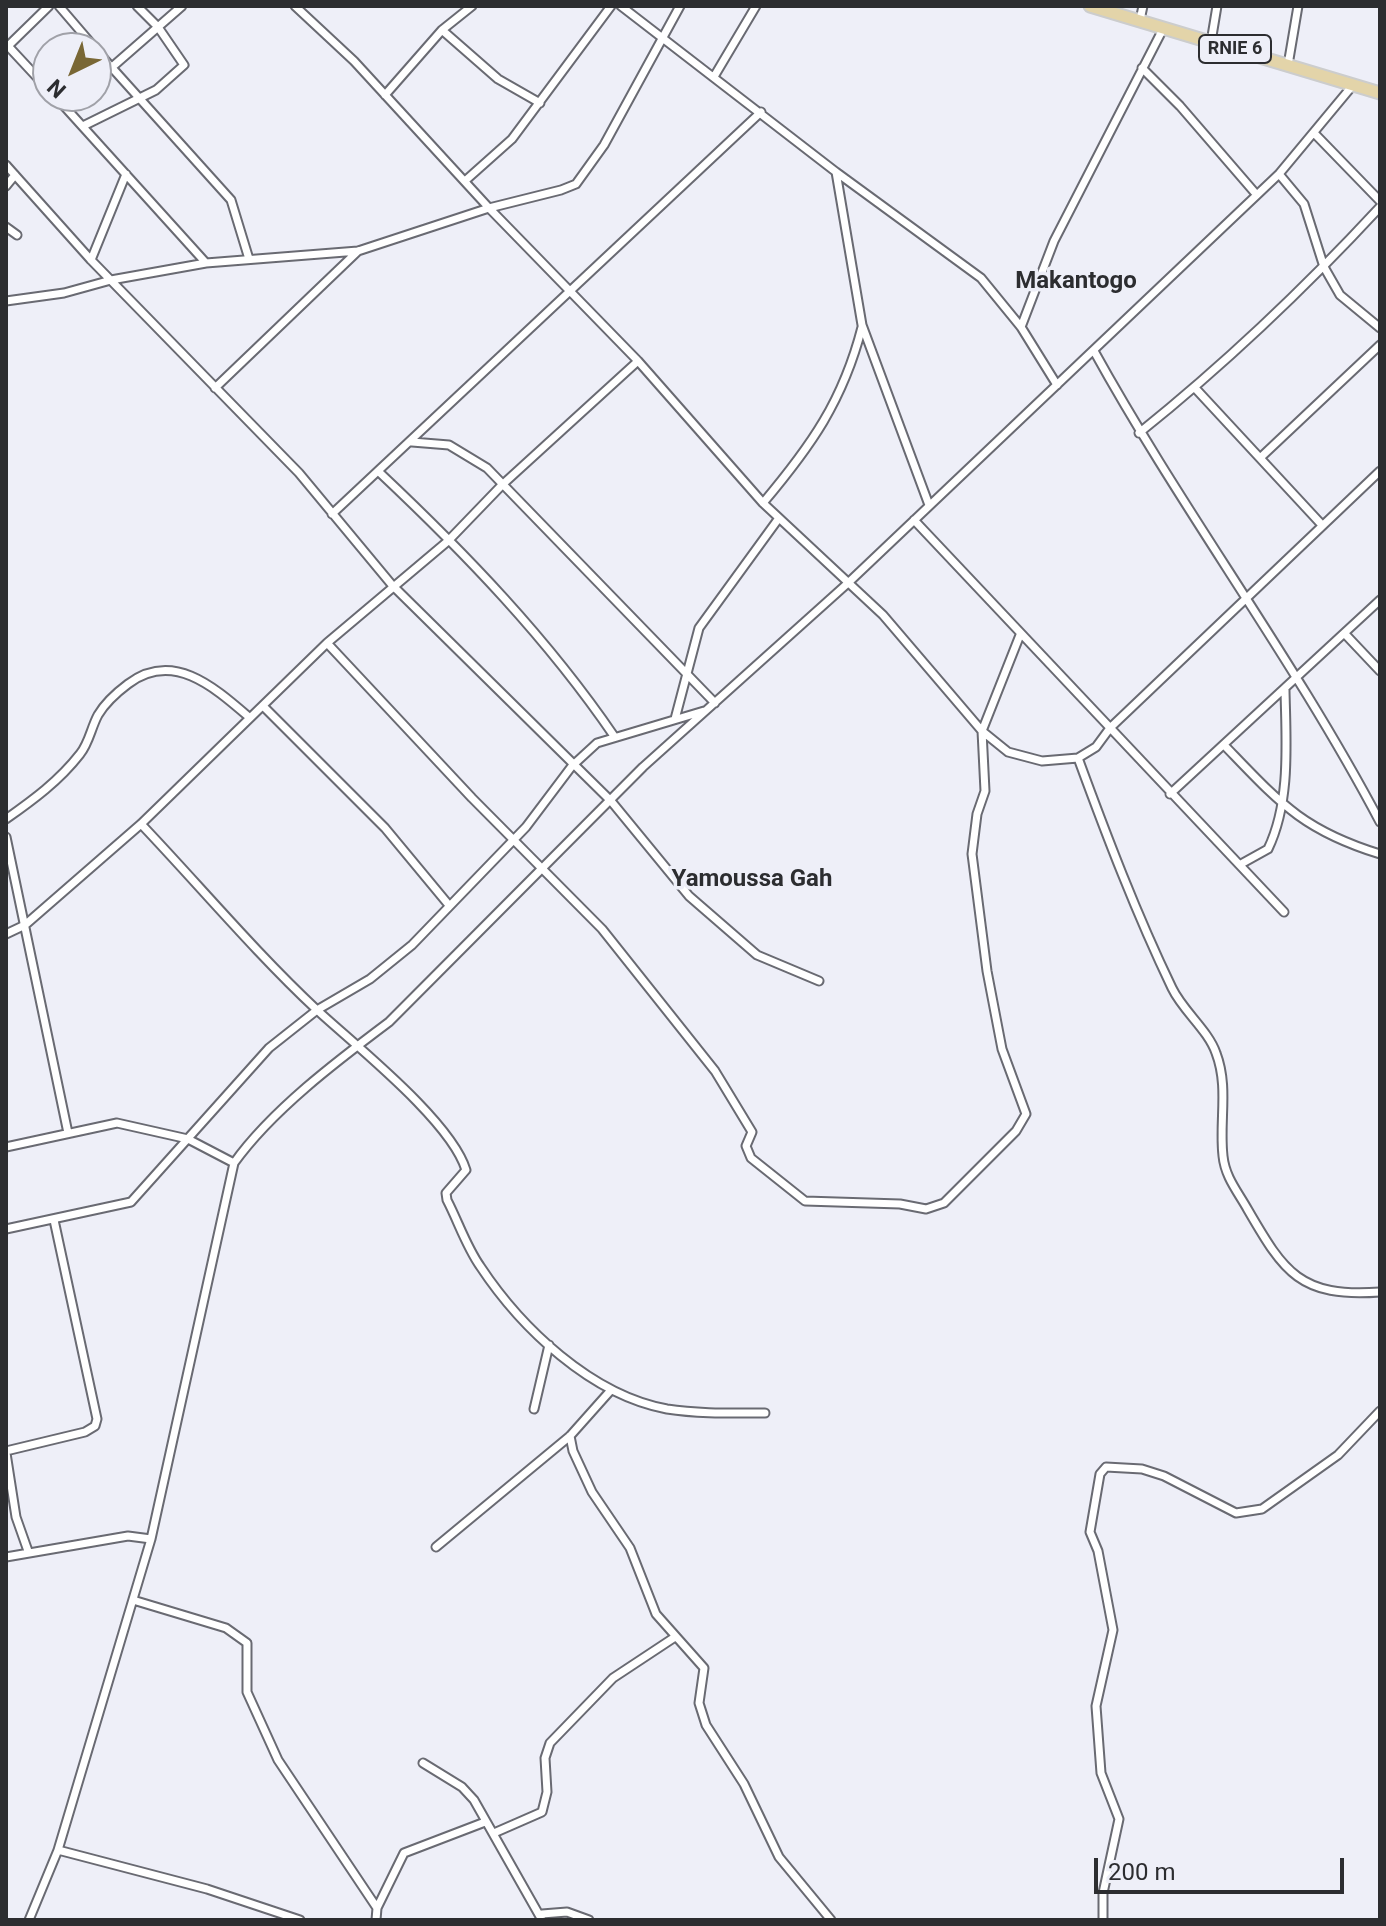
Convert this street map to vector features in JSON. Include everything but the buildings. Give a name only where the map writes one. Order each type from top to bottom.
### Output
[{"type":"main road","name":"RNIE 6","points":[[1090,6],[1378,90]]},
{"type":"street","points":[[32,73],[7,47],[49,6]]},
{"type":"street","points":[[59,6],[81,32]]},
{"type":"street","points":[[83,126],[156,90],[184,65],[158,27],[137,6]]},
{"type":"street","points":[[112,67],[182,6]]},
{"type":"street","points":[[295,6],[385,95],[489,208],[638,361],[763,503],[883,615],[982,731],[1008,752],[1042,761],[1078,758],[1096,747],[1110,728],[1380,471]]},
{"type":"street","points":[[385,95],[442,30],[472,6]]},
{"type":"street","points":[[466,180],[512,139],[576,49],[611,6]]},
{"type":"street","points":[[621,6],[715,75],[836,172],[981,278],[1021,327],[1057,385]]},
{"type":"street","points":[[6,301],[64,293],[111,280],[206,263],[358,251],[489,208],[541,197],[576,184],[610,136],[680,6]]},
{"type":"street","points":[[715,75],[756,6]]},
{"type":"street","points":[[1140,20],[1143,6]]},
{"type":"street","points":[[1211,42],[1217,6]]},
{"type":"street","points":[[1288,65],[1298,6]]},
{"type":"street","points":[[1021,327],[1054,241],[1164,27]]},
{"type":"street","points":[[442,30],[498,79],[540,103]]},
{"type":"street","points":[[1142,68],[1180,106],[1256,194]]},
{"type":"street","points":[[112,69],[231,200],[249,259]]},
{"type":"street","points":[[29,1920],[58,1850],[151,1539],[234,1163],[277,1117],[358,1044],[389,1022],[706,710],[848,583],[1279,174],[1353,85]]},
{"type":"street","points":[[70,112],[206,263]]},
{"type":"street","points":[[332,514],[761,112]]},
{"type":"street","points":[[1139,433],[1195,388],[1324,267],[1380,204],[1314,133]]},
{"type":"street","points":[[6,165],[91,260],[299,473],[392,585],[572,766],[611,801],[689,896],[757,955],[819,981]]},
{"type":"street","points":[[836,172],[862,325],[929,505]]},
{"type":"street","points":[[91,260],[126,174]]},
{"type":"street","points":[[1279,174],[1304,204],[1324,267],[1349,305],[1380,328]]},
{"type":"street","points":[[6,186],[15,175]]},
{"type":"street","points":[[6,227],[17,235]]},
{"type":"street","points":[[215,388],[358,251]]},
{"type":"street","points":[[763,503],[817,438],[852,364],[862,325]]},
{"type":"street","points":[[1260,458],[1380,345]]},
{"type":"street","points":[[1094,351],[1139,433],[1298,679],[1380,822]]},
{"type":"street","points":[[6,934],[25,925],[141,824],[327,643],[392,585],[448,541],[502,485],[638,361]]},
{"type":"street","points":[[1195,388],[1322,525]]},
{"type":"street","points":[[412,442],[449,445],[468,453],[715,703]]},
{"type":"street","points":[[379,472],[561,663],[614,736]]},
{"type":"street","points":[[675,719],[699,628],[779,518]]},
{"type":"street","points":[[914,520],[1284,912]]},
{"type":"street","points":[[1170,794],[1380,600]]},
{"type":"street","points":[[1345,634],[1380,671]]},
{"type":"street","points":[[327,643],[602,929],[715,1071],[752,1132],[746,1146],[751,1158],[805,1201],[900,1204],[926,1209],[944,1203],[1016,1131],[1026,1114],[1002,1049],[987,971],[972,854],[977,814],[985,791],[982,731],[1020,635]]},
{"type":"street","points":[[6,819],[63,774],[82,752],[99,714],[117,693],[139,675],[160,669],[193,675],[250,718]]},
{"type":"street","points":[[1241,864],[1268,849],[1281,804],[1286,748],[1285,690]]},
{"type":"street","points":[[263,706],[385,828],[448,904]]},
{"type":"street","points":[[6,1229],[131,1202],[269,1048],[317,1010],[370,979],[400,955],[513,839],[549,799],[572,766],[597,743],[706,710]]},
{"type":"street","points":[[1224,745],[1281,804],[1333,839],[1380,854]]},
{"type":"street","points":[[1078,758],[1127,893],[1151,946],[1175,995],[1216,1051],[1223,1091],[1223,1155],[1229,1179],[1287,1271],[1308,1284],[1380,1292]]},
{"type":"street","points":[[141,824],[317,1010],[358,1044],[445,1134],[463,1160],[466,1170],[446,1193],[447,1200],[479,1264],[510,1305],[549,1345],[611,1390],[667,1409],[765,1413]]},
{"type":"street","points":[[6,837],[68,1133]]},
{"type":"street","points":[[6,1147],[117,1123],[188,1139],[234,1163]]},
{"type":"street","points":[[28,1551],[16,1517],[6,1452],[85,1432],[95,1426],[97,1419],[54,1220]]},
{"type":"street","points":[[534,1409],[549,1345]]},
{"type":"street","points":[[436,1547],[570,1436],[611,1390]]},
{"type":"street","points":[[1103,1920],[1103,1893],[1119,1819],[1101,1773],[1096,1706],[1113,1630],[1098,1551],[1090,1532],[1100,1474],[1106,1467],[1142,1469],[1164,1476],[1236,1513],[1262,1509],[1338,1455],[1380,1411]]},
{"type":"street","points":[[570,1436],[573,1451],[592,1492],[630,1548],[656,1614],[704,1668],[699,1703],[706,1725],[744,1784],[779,1857],[806,1894],[831,1920]]},
{"type":"street","points":[[6,1557],[128,1536],[151,1539]]},
{"type":"street","points":[[133,1600],[226,1628],[247,1643],[247,1692],[278,1760],[377,1908]]},
{"type":"street","points":[[494,1833],[542,1812],[547,1792],[545,1758],[550,1743],[613,1678],[675,1637]]},
{"type":"street","points":[[423,1763],[462,1787],[474,1800],[532,1905],[542,1917],[567,1912],[589,1920]]},
{"type":"street","points":[[376,1920],[377,1908],[404,1853],[485,1822]]},
{"type":"street","points":[[58,1850],[207,1889],[300,1920]]},
{"type":"district","name":"Makantogo","points":[[1076,282]]},
{"type":"district","name":"Yamoussa Gah","points":[[752,880]]}]
